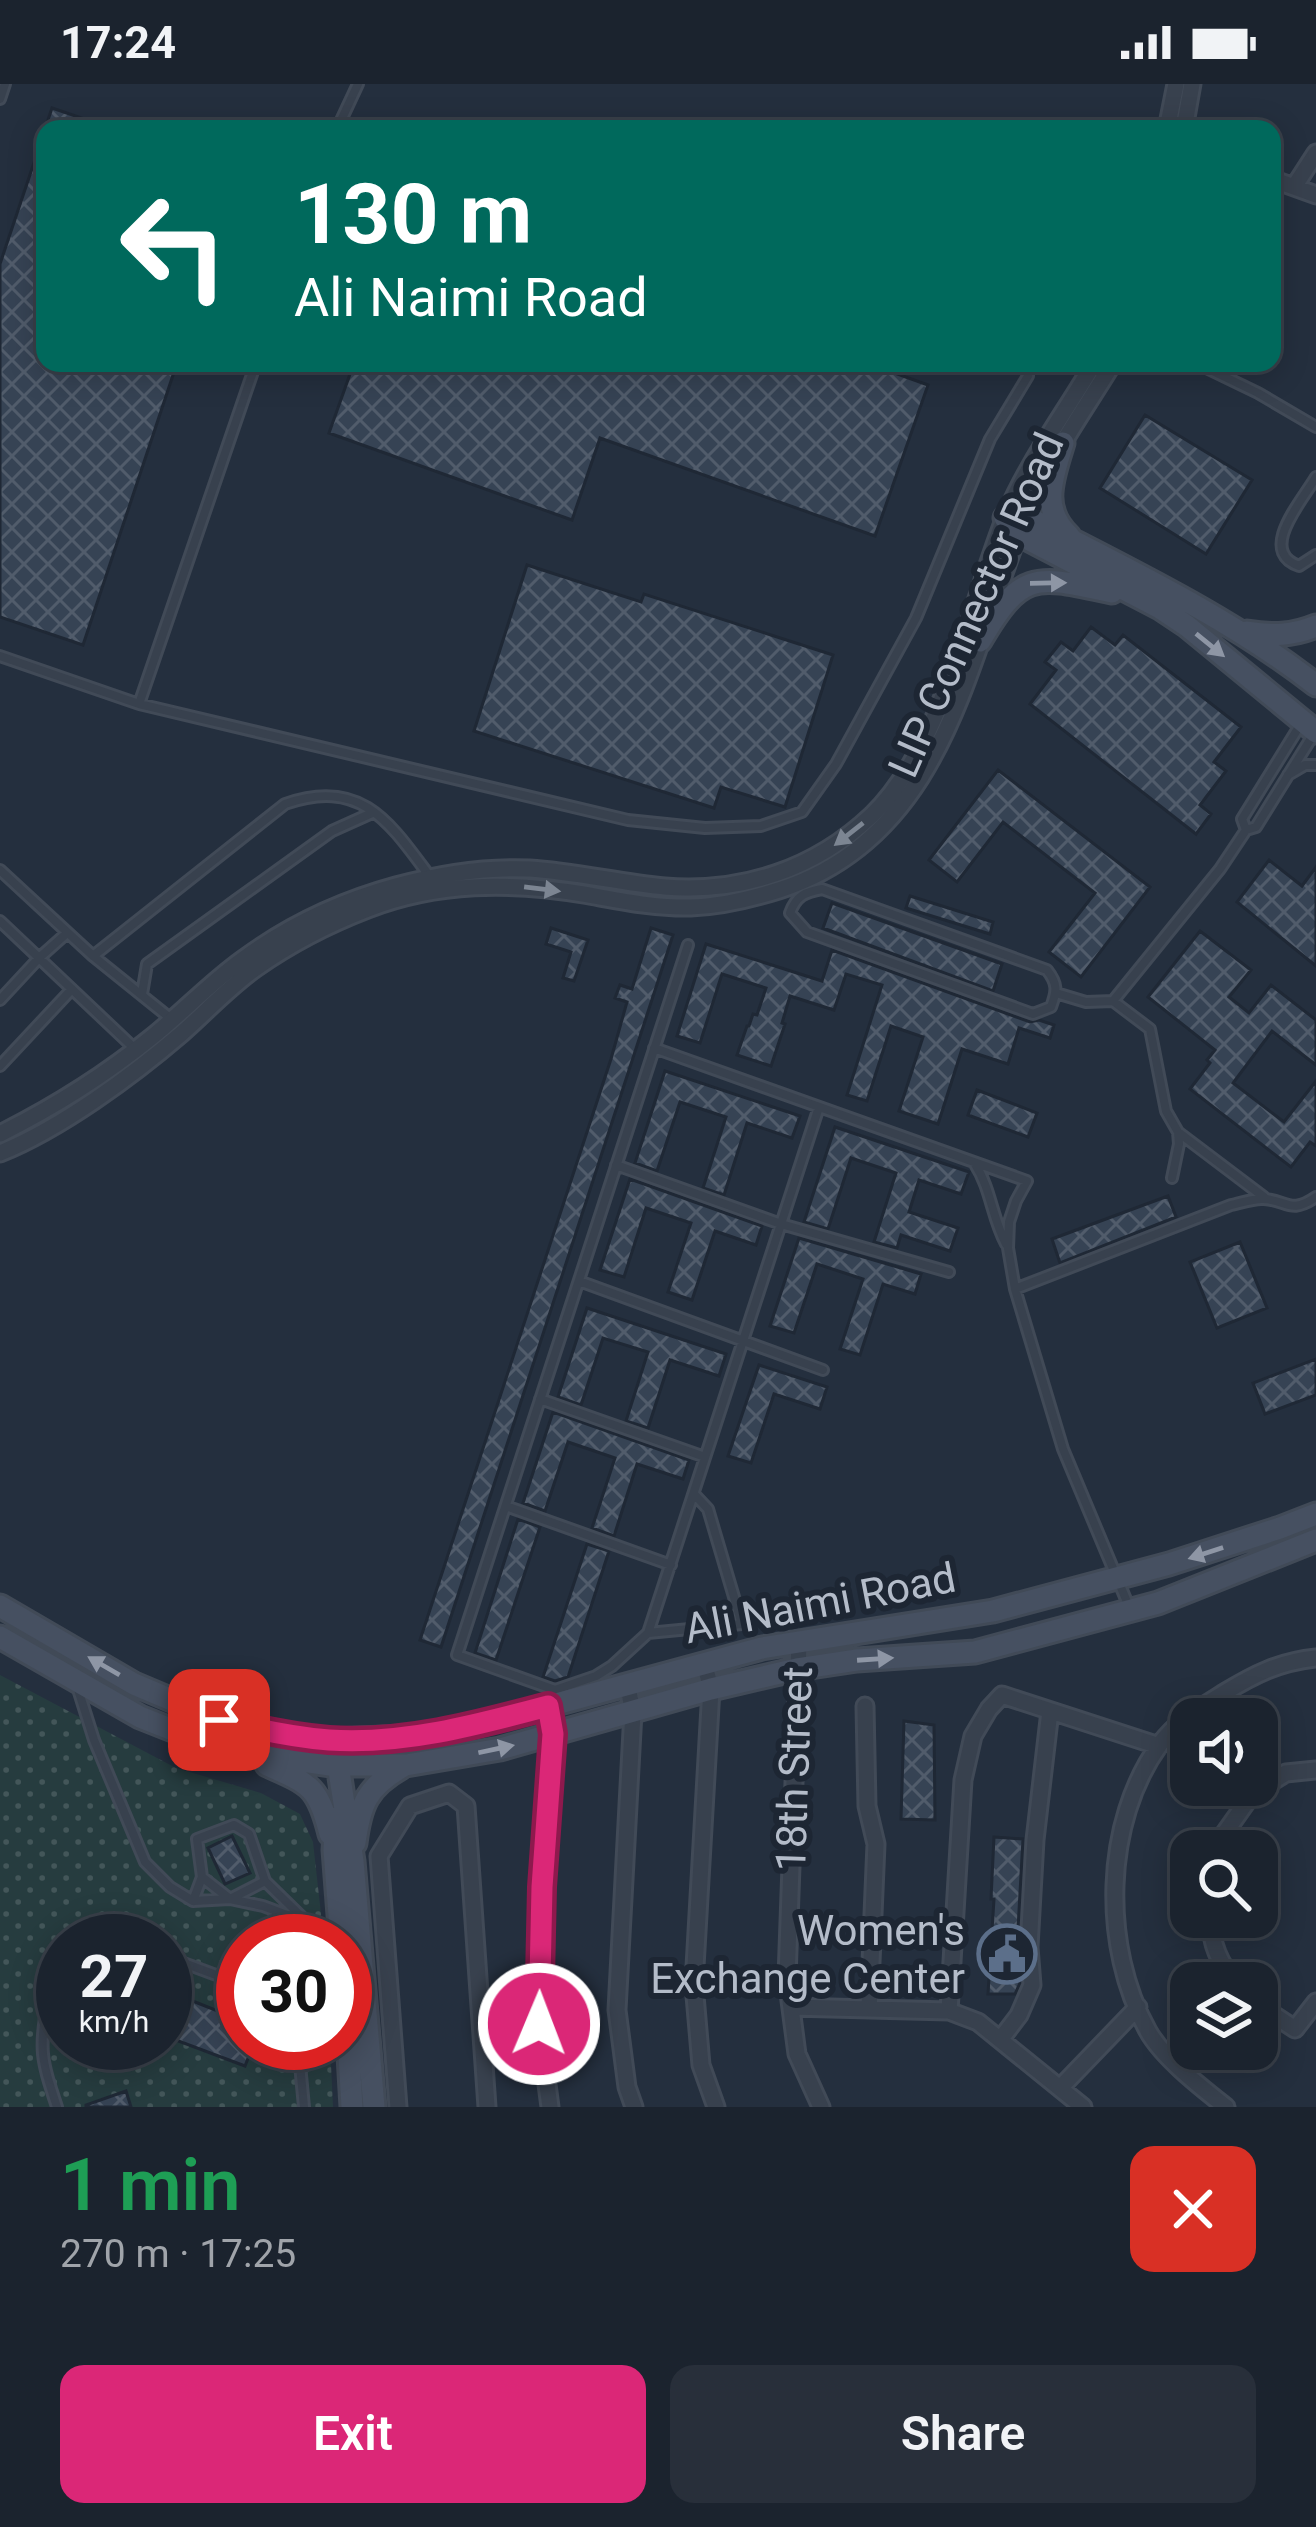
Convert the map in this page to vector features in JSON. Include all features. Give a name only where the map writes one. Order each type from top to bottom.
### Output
[{"type":"main road","points":[[1063,442],[1049,498],[1056,521],[1078,544]]},
{"type":"main road","points":[[1016,523],[1078,544],[1239,631],[1316,685]]},
{"type":"main road","points":[[1016,523],[1186,626],[1312,729]]},
{"type":"main road","points":[[980,641],[999,608],[1027,583],[1056,580],[1143,599]]},
{"type":"main road","points":[[1239,631],[1289,635],[1316,626]]},
{"type":"main road","points":[[1312,729],[1316,698]]},
{"type":"main road","name":"Ali Naimi Road","points":[[0,1606],[134,1684],[219,1720],[333,1740],[410,1737],[548,1706],[704,1662],[994,1611],[1118,1578],[1316,1514]]},
{"type":"main road","name":"Ali Naimi Road","points":[[238,1752],[334,1765],[406,1765],[500,1749],[797,1669],[975,1652],[1158,1603],[1316,1540]]},
{"type":"main road","points":[[0,1637],[157,1725],[295,1777],[317,1794],[344,1856]]},
{"type":"main road","points":[[333,1740],[344,1820],[345,1914]]},
{"type":"main road","points":[[344,1856],[362,1805],[378,1782],[406,1765]]},
{"type":"main road","points":[[350,2070],[352,2107]]},
{"type":"main road","points":[[367,2070],[374,2107]]},
{"type":"street","points":[[1169,120],[1176,84]]},
{"type":"street","points":[[1186,120],[1192,84]]},
{"type":"street","points":[[1294,187],[1316,153]]},
{"type":"street","points":[[1281,182],[1316,195]]},
{"type":"street","name":"LIP Connector Road","points":[[435,884],[526,886],[644,905],[729,904],[800,883],[856,852],[909,798],[941,743],[980,641],[1016,523],[1026,470],[1088,372]]},
{"type":"street","name":"LIP Connector Road","points":[[0,1154],[76,1111],[178,1025],[256,969],[315,933],[435,884],[478,870],[524,868],[708,888],[773,876],[823,853],[874,814],[913,763],[1016,523],[1107,372]]},
{"type":"street","name":"LIP Connector Road","points":[[0,1134],[142,1056]]},
{"type":"street","name":"18th Street","points":[[799,1642],[787,1978],[797,2054],[820,2107]]},
{"type":"street","points":[[1226,2107],[1192,2080],[1149,2033],[1124,1972],[1114,1910],[1116,1848],[1136,1789],[1159,1745],[1183,1718],[1265,1668],[1316,1658]]},
{"type":"street","points":[[704,1662],[711,1689],[694,1984],[700,2065],[716,2107]]},
{"type":"street","points":[[627,1683],[632,1712],[617,2010],[634,2107]]},
{"type":"street","points":[[949,2011],[963,1780],[973,1736],[989,1709],[1002,1696],[1159,1745]]},
{"type":"street","points":[[548,1706],[553,1734],[542,1887],[539,2024],[550,2107]]},
{"type":"street","points":[[865,1706],[867,1806],[876,1844],[869,2009]]},
{"type":"street","points":[[1000,2040],[1032,1985],[1029,1947],[1035,1840],[1050,1711]]},
{"type":"street","points":[[1227,1830],[1253,1793],[1286,1772],[1316,1770]]},
{"type":"street","points":[[398,2107],[379,1856],[410,1805],[449,1793],[466,1806],[487,2107]]},
{"type":"street","points":[[1278,2018],[1295,2029],[1316,2002]]},
{"type":"street","points":[[1060,2089],[1138,2006]]},
{"type":"street","points":[[791,2007],[949,2011],[978,2022],[1083,2107]]},
{"type":"lane","points":[[0,99],[5,84]]},
{"type":"lane","points":[[341,120],[356,84]]},
{"type":"lane","points":[[139,704],[253,372]]},
{"type":"lane","points":[[1215,372],[1316,427]]},
{"type":"lane","points":[[0,656],[139,704],[628,820],[705,828],[761,826],[802,812],[836,764],[916,618],[990,439],[1028,376]]},
{"type":"lane","points":[[1316,477],[1279,546],[1281,555],[1299,566],[1316,555]]},
{"type":"lane","points":[[1113,1001],[1246,830],[1256,827],[1312,729]]},
{"type":"lane","points":[[1246,830],[1242,818],[1312,729]]},
{"type":"lane","points":[[1287,776],[1316,765]]},
{"type":"lane","points":[[93,956],[285,805],[311,795],[350,800],[374,812],[392,825],[435,884]]},
{"type":"lane","points":[[142,994],[147,964],[332,831],[374,812]]},
{"type":"lane","points":[[822,889],[830,868]]},
{"type":"lane","points":[[0,870],[93,956],[178,1025]]},
{"type":"lane","points":[[822,889],[1047,970],[1055,981],[1051,1007],[1034,1014],[807,932],[790,913],[795,900],[822,889]]},
{"type":"lane","points":[[0,921],[142,1056]]},
{"type":"lane","points":[[0,1000],[68,934]]},
{"type":"lane","points":[[688,945],[457,1655],[555,1690],[596,1676],[648,1633],[819,1107]]},
{"type":"lane","points":[[0,1066],[72,989]]},
{"type":"lane","points":[[1056,993],[1086,1002],[1113,1001],[1150,1029],[1166,1112],[1178,1132],[1265,1198],[1288,1207],[1316,1197]]},
{"type":"lane","points":[[654,1048],[1027,1181],[1009,1222],[1015,1289],[1063,1448],[1131,1610]]},
{"type":"lane","points":[[1172,1178],[1178,1132]]},
{"type":"lane","points":[[975,1162],[994,1223],[1008,1248]]},
{"type":"lane","points":[[616,1165],[781,1224],[950,1272]]},
{"type":"lane","points":[[1015,1289],[1231,1205],[1265,1198]]},
{"type":"lane","points":[[579,1281],[823,1370]]},
{"type":"lane","points":[[540,1399],[705,1457]]},
{"type":"lane","points":[[648,1633],[742,1624],[708,1509],[694,1494]]},
{"type":"lane","points":[[506,1506],[670,1564]]},
{"type":"lane","points":[[76,1681],[94,1740],[145,1862],[170,1887],[194,1901],[230,1899],[284,1914]]},
{"type":"lane","points":[[194,1901],[202,1877],[197,1839],[234,1825],[249,1834],[266,1881],[299,1914]]},
{"type":"lane","points":[[202,1877],[230,1899]]},
{"type":"lane","points":[[230,1899],[266,1881]]},
{"type":"lane","points":[[44,2070],[57,2107]]},
{"type":"lane","points":[[301,2070],[304,2107]]},
{"type":"green space","points":[[0,1675],[176,1768],[261,1793],[300,1814],[313,1842],[321,1914],[216,1914],[216,2070],[331,2070],[333,2107],[0,2107]]},
{"type":"building","points":[[52,108],[87,120],[48,120]]},
{"type":"building","points":[[36,157],[36,372],[174,372],[83,645],[0,617],[0,264]]},
{"type":"building","points":[[351,372],[892,372],[928,385],[875,536],[600,438],[572,520],[329,433]]},
{"type":"building","points":[[1145,415],[1252,480],[1206,554],[1100,488]]},
{"type":"building","points":[[527,565],[641,602],[644,594],[833,655],[785,807],[721,787],[714,808],[474,731]]},
{"type":"building","points":[[1091,627],[1115,645],[1123,635],[1241,727],[1214,762],[1226,771],[1200,805],[1211,814],[1196,834],[1030,704],[1056,670],[1045,662],[1061,642],[1073,651]]},
{"type":"building","points":[[998,770],[1150,887],[1081,977],[1049,952],[1095,893],[1003,822],[957,882],[929,860]]},
{"type":"building","points":[[1269,860],[1302,886],[1316,867],[1316,966],[1237,902]]},
{"type":"building","points":[[910,896],[993,922],[990,934],[906,908]]},
{"type":"building","points":[[832,903],[1002,964],[993,991],[823,928]]},
{"type":"building","points":[[551,928],[588,940],[574,981],[563,978],[571,952],[546,944]]},
{"type":"building","points":[[651,928],[673,935],[441,1647],[420,1640],[611,1059],[627,1002],[615,998],[620,985],[632,989]]},
{"type":"building","points":[[1200,931],[1251,970],[1229,997],[1249,1013],[1271,985],[1316,1020],[1316,1065],[1272,1031],[1233,1083],[1284,1122],[1316,1081],[1316,1146],[1310,1142],[1291,1167],[1190,1089],[1215,1050],[1148,997]]},
{"type":"building","points":[[706,944],[822,981],[832,950],[1030,1022],[1054,1025],[1050,1038],[1019,1028],[1008,1064],[962,1049],[938,1124],[899,1111],[923,1037],[891,1026],[867,1101],[847,1095],[882,985],[846,974],[834,1010],[790,996],[771,1066],[737,1055],[766,988],[722,974],[700,1043],[677,1036]]},
{"type":"building","points":[[665,1071],[800,1116],[792,1138],[747,1123],[724,1195],[703,1188],[726,1117],[680,1102],[657,1171],[635,1163]]},
{"type":"building","points":[[977,1090],[1037,1113],[1028,1137],[968,1115]]},
{"type":"building","points":[[835,1127],[969,1172],[961,1194],[919,1180],[909,1212],[958,1228],[950,1251],[901,1235],[897,1248],[874,1242],[896,1173],[851,1158],[828,1229],[804,1222]]},
{"type":"building","points":[[630,1179],[762,1226],[756,1245],[715,1231],[692,1300],[668,1292],[691,1223],[646,1208],[624,1277],[600,1270]]},
{"type":"building","points":[[1168,1196],[1176,1217],[1060,1263],[1052,1239]]},
{"type":"building","points":[[799,1238],[921,1274],[915,1294],[883,1284],[860,1355],[840,1349],[863,1279],[817,1264],[794,1333],[770,1326]]},
{"type":"building","points":[[1240,1242],[1267,1308],[1217,1328],[1190,1262]]},
{"type":"building","points":[[587,1308],[726,1354],[719,1376],[670,1360],[648,1428],[626,1421],[648,1352],[603,1338],[581,1405],[558,1397]]},
{"type":"building","points":[[1316,1359],[1316,1395],[1265,1414],[1253,1383]]},
{"type":"building","points":[[759,1365],[827,1387],[820,1409],[774,1394],[751,1463],[728,1456]]},
{"type":"building","points":[[553,1412],[689,1460],[683,1479],[637,1464],[614,1536],[592,1528],[615,1458],[568,1442],[545,1511],[523,1503]]},
{"type":"building","points":[[518,1519],[540,1527],[496,1660],[475,1653]]},
{"type":"building","points":[[587,1544],[609,1551],[568,1677],[555,1681],[543,1677]]},
{"type":"building","points":[[904,1721],[934,1725],[935,1820],[901,1819]]},
{"type":"building","points":[[232,1836],[250,1873],[225,1884],[208,1848]]},
{"type":"building","points":[[994,1837],[1023,1839],[1017,1947],[1020,1983],[1015,1994],[988,1994]]},
{"type":"building","points":[[192,2001],[216,2010],[216,2055],[192,2046]]},
{"type":"building","points":[[126,2091],[131,2107],[86,2107],[86,2105]]},
{"type":"place","name":"Women's Exchange Center","points":[[1007,1954]]},
{"type":"route","points":[[219,1720],[298,1736],[359,1740],[443,1732],[548,1706],[553,1734],[542,1887],[539,2024]]}]
